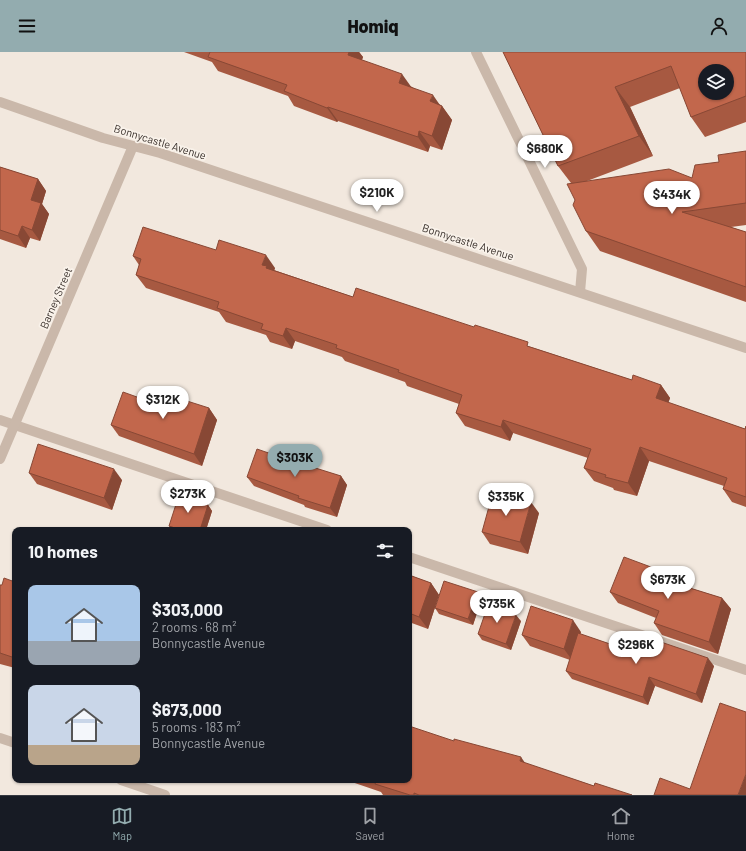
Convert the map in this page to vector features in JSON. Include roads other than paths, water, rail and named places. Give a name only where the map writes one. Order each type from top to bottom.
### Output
[{"type":"street","points":[[476,52],[582,269],[580,292]]},
{"type":"street","name":"Bonnycastle Avenue","points":[[0,102],[103,138],[168,156],[746,348]]},
{"type":"street","name":"Barney Street","points":[[0,459],[133,146]]},
{"type":"street","points":[[0,420],[318,527]]},
{"type":"street","points":[[412,559],[746,670]]},
{"type":"street","points":[[0,738],[12,742]]},
{"type":"street","points":[[131,783],[165,795]]}]
